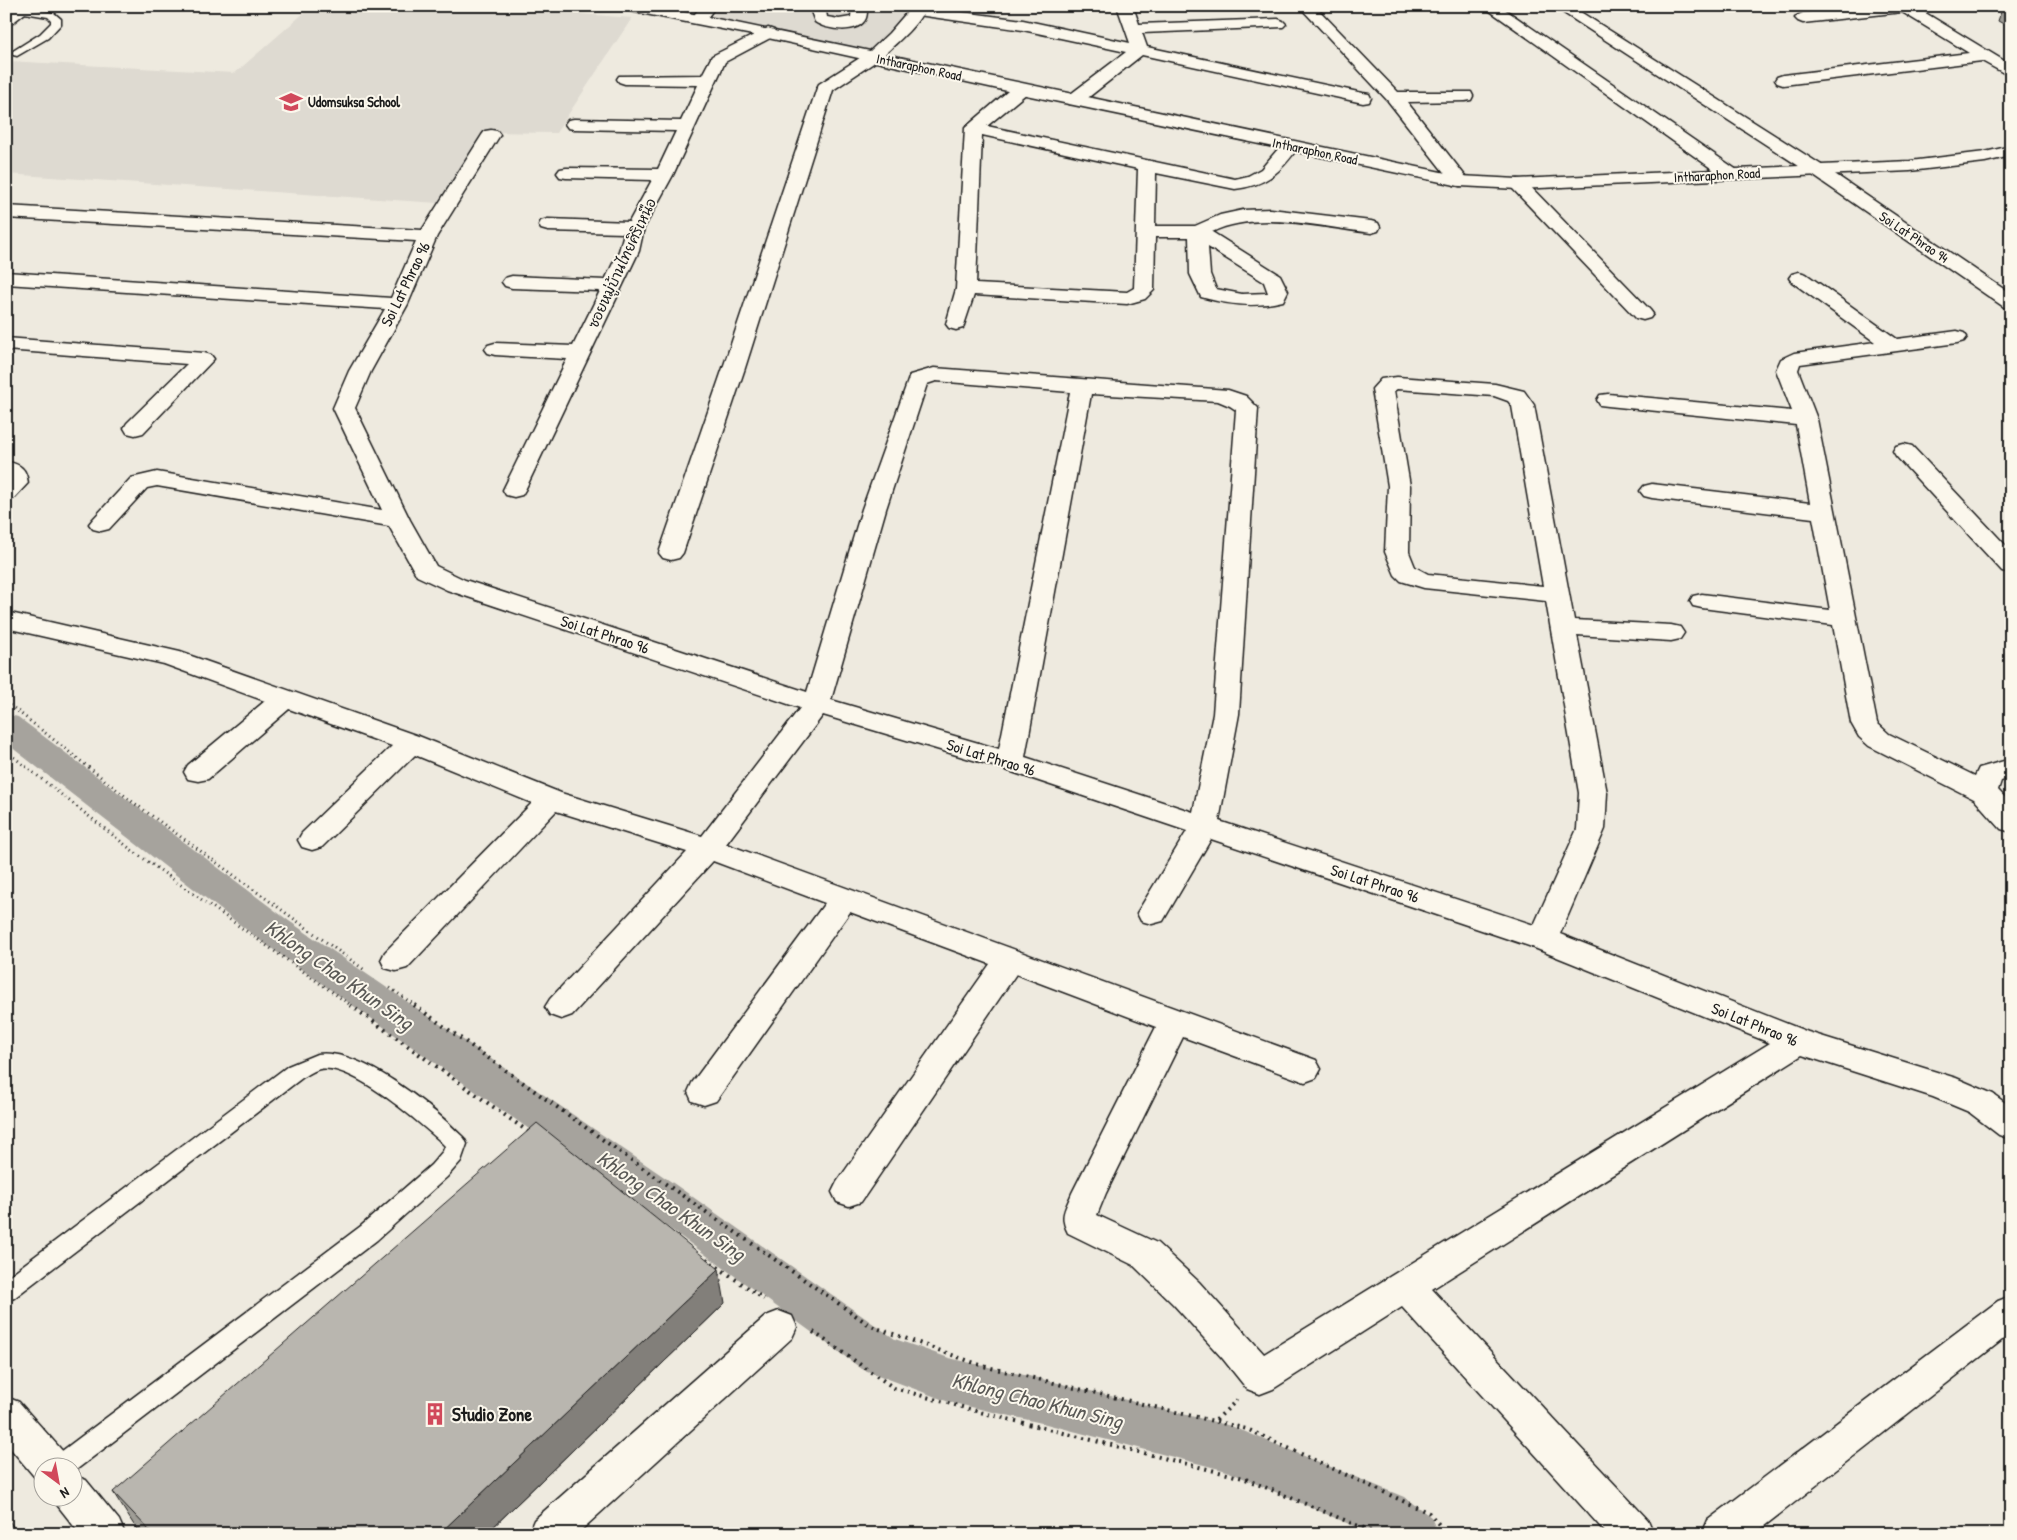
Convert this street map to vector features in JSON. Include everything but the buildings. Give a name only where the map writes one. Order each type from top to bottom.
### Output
[{"type":"street","name":"Intharaphon Road","points":[[630,6],[704,13],[768,33],[872,57],[1460,181],[1518,184],[1910,166],[1985,157],[2011,151]]},
{"type":"street","points":[[817,6],[820,19],[827,24],[848,24],[854,22],[858,19],[860,6]]},
{"type":"street","points":[[1019,6],[1023,25]]},
{"type":"street","points":[[1126,6],[1140,49]]},
{"type":"street","points":[[1306,6],[1394,97],[1460,181]]},
{"type":"street","points":[[1490,6],[1731,174]]},
{"type":"street","name":"Soi Lat Phrao 94","points":[[1560,6],[1817,170],[2011,303]]},
{"type":"street","points":[[1803,18],[1904,7],[2011,72]]},
{"type":"street","points":[[6,21],[24,8]]},
{"type":"street","points":[[671,553],[734,368],[825,88],[872,57],[895,36],[916,9],[1023,25],[1363,98]]},
{"type":"street","points":[[1133,29],[1278,24]]},
{"type":"street","name":"ซอยหมู่บ้านไทยศิริเหนือ","points":[[514,490],[629,251],[635,228],[664,175],[718,59],[768,33]]},
{"type":"street","points":[[1074,100],[1140,49]]},
{"type":"street","points":[[1783,80],[1984,56]]},
{"type":"street","points":[[625,79],[709,80]]},
{"type":"street","points":[[956,324],[966,289],[974,128],[1021,89]]},
{"type":"street","points":[[1394,97],[1465,96]]},
{"type":"street","points":[[574,124],[687,126]]},
{"type":"street","points":[[974,128],[1235,184],[1250,183],[1261,179],[1290,146]]},
{"type":"street","name":"Soi Lat Phrao 96","points":[[491,135],[428,236],[398,304],[360,371],[344,408],[398,520],[426,570],[456,585],[817,704],[1010,762],[1543,939],[1798,1041],[1944,1088],[1981,1103],[2011,1126]]},
{"type":"street","points":[[966,289],[1127,298],[1138,295],[1144,290],[1147,166]]},
{"type":"street","points":[[566,173],[664,175]]},
{"type":"street","points":[[1518,184],[1643,314]]},
{"type":"street","points":[[6,212],[428,236]]},
{"type":"street","points":[[1145,231],[1198,232],[1220,220],[1243,216],[1271,215],[1371,227]]},
{"type":"street","points":[[548,225],[635,228]]},
{"type":"street","points":[[6,278],[398,304]]},
{"type":"street","points":[[1799,278],[1894,346]]},
{"type":"street","points":[[512,282],[612,286]]},
{"type":"street","points":[[1957,337],[1794,359],[1788,363],[1786,370],[1806,419],[1864,723],[1878,740],[1984,792],[2011,822]]},
{"type":"street","points":[[6,344],[204,359],[135,428]]},
{"type":"street","points":[[495,350],[580,352]]},
{"type":"street","points":[[561,1007],[708,848],[817,704],[874,510],[918,380],[934,374],[1082,387],[1220,395],[1238,401],[1247,408],[1226,714],[1204,827],[1152,913]]},
{"type":"street","points":[[1543,939],[1591,829],[1593,793],[1564,627],[1523,405],[1516,396],[1495,390],[1397,383],[1389,384],[1383,388],[1399,486],[1397,552],[1404,570],[1410,576],[1424,581],[1558,595]]},
{"type":"street","points":[[1010,762],[1082,387]]},
{"type":"street","points":[[1608,400],[1806,419]]},
{"type":"street","points":[[1904,450],[2011,566]]},
{"type":"street","points":[[6,468],[16,472],[17,484],[6,493]]},
{"type":"street","points":[[101,524],[139,483],[157,479],[398,520]]},
{"type":"street","points":[[1652,490],[1824,512]]},
{"type":"street","points":[[1702,602],[1844,619]]},
{"type":"street","points":[[6,620],[171,658],[412,742],[552,800],[708,848],[1305,1069]]},
{"type":"street","points":[[1564,627],[1671,633]]},
{"type":"street","points":[[198,772],[285,698]]},
{"type":"street","points":[[312,840],[412,742]]},
{"type":"street","points":[[1984,792],[1989,775],[2011,768]]},
{"type":"street","points":[[391,973],[552,800]]},
{"type":"street","points":[[704,1092],[844,899]]},
{"type":"street","points":[[849,1192],[1009,960]]},
{"type":"street","points":[[1175,1021],[1089,1193],[1080,1215],[1080,1223],[1145,1254],[1186,1293],[1236,1346],[1260,1377],[1798,1041]]},
{"type":"street","points":[[1406,1286],[1634,1534]]},
{"type":"street","points":[[1722,1534],[2011,1312]]},
{"type":"street","points":[[548,1534],[785,1319]]},
{"type":"street","points":[[6,1414],[43,1458]]},
{"type":"street","points":[[82,1505],[105,1534]]},
{"type":"lane","points":[[17,53],[44,36],[56,24],[56,19],[51,15],[24,8]]},
{"type":"lane","points":[[6,1292],[295,1072],[319,1061],[333,1062],[377,1080],[432,1122],[456,1144],[453,1156],[439,1171],[369,1233],[71,1458]]},
{"type":"path","points":[[6,702],[130,800],[370,974]]},
{"type":"path","points":[[6,751],[133,852],[537,1139]]},
{"type":"path","points":[[391,973],[644,1169],[871,1326],[983,1366],[1247,1429],[1429,1513],[1447,1534]]},
{"type":"path","points":[[705,1258],[785,1319],[894,1388],[980,1412],[1242,1478],[1378,1534]]},
{"type":"shaded area","name":"Udomsuksa School","points":[[312,6],[479,6],[632,18],[556,133],[487,132],[438,203],[6,174],[6,61],[235,73]]},
{"type":"shaded area","points":[[719,6],[919,6],[919,19],[873,58],[709,21]]},
{"type":"waterway","name":"Khlong Chao Khun Sing","points":[[6,725],[275,931],[658,1196],[879,1354],[949,1380],[1046,1402],[1231,1449],[1386,1514],[1413,1534]]},
{"type":"place","name":"Udomsuksa School","points":[[291,102]]},
{"type":"place","name":"Studio Zone","points":[[435,1414]]}]
